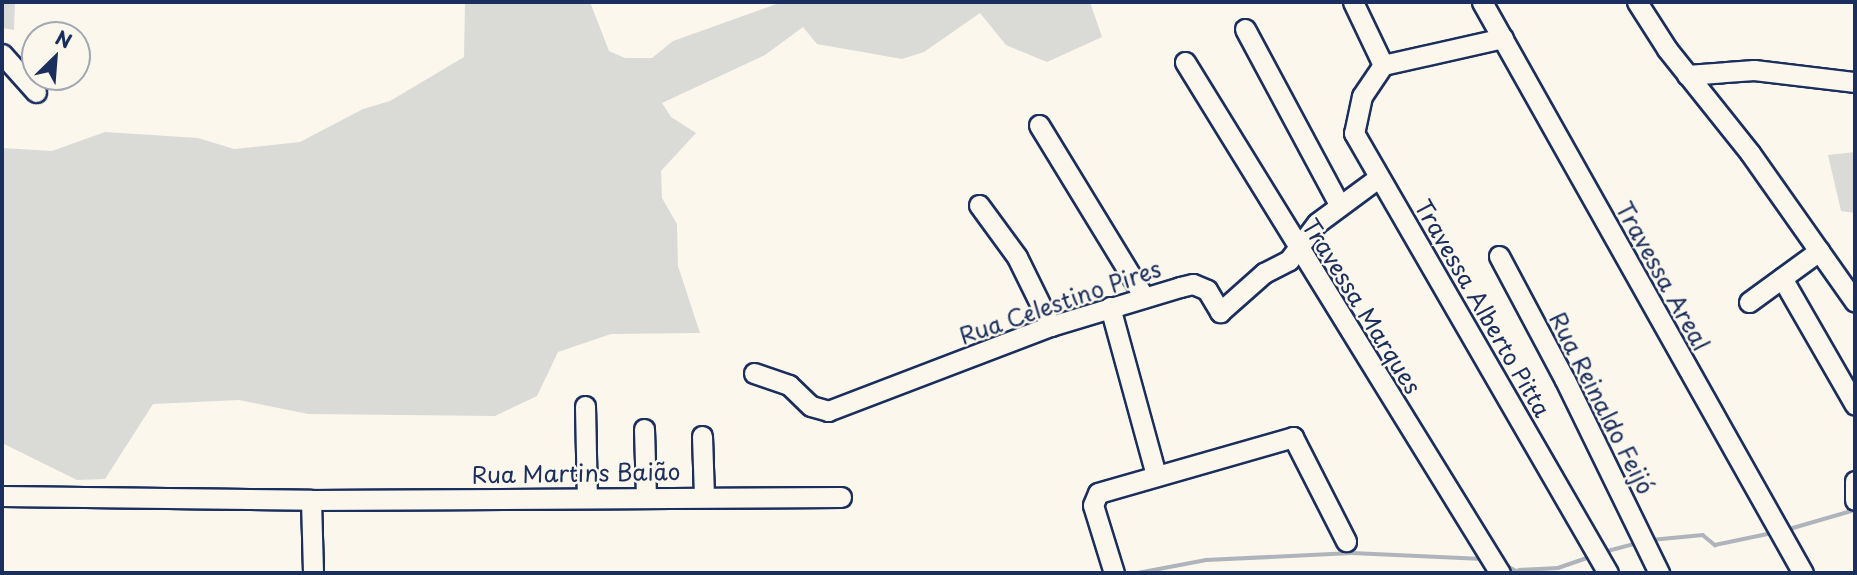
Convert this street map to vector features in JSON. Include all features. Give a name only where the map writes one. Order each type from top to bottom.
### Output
[{"type":"street","points":[[1353,2],[1382,65],[1503,38]]},
{"type":"street","name":"Travessa Areal","points":[[1482,2],[1803,573]]},
{"type":"street","points":[[1637,2],[1687,75],[1855,302]]},
{"type":"street","points":[[1245,29],[1339,204]]},
{"type":"street","points":[[2,54],[36,92]]},
{"type":"street","name":"Travessa Marques","points":[[1185,62],[1298,251],[1496,566]]},
{"type":"street","name":"Travessa Alberto Pitta","points":[[1382,65],[1372,76],[1353,121],[1354,133],[1600,560]]},
{"type":"street","points":[[1687,75],[1754,70],[1855,82]]},
{"type":"street","points":[[1039,125],[1144,297]]},
{"type":"street","name":"Rua Celestino Pires","points":[[754,373],[789,385],[811,406],[828,411],[1051,326],[1193,284],[1214,297],[1220,312],[1298,251],[1317,223],[1339,204],[1378,178]]},
{"type":"street","points":[[979,205],[1017,257],[1051,326]]},
{"type":"street","points":[[1749,302],[1819,251]]},
{"type":"street","name":"Rua Reinaldo Feijó","points":[[1499,256],[1659,573]]},
{"type":"street","points":[[1782,278],[1855,405]]},
{"type":"street","points":[[1110,307],[1156,475]]},
{"type":"street","points":[[585,406],[587,498]]},
{"type":"street","points":[[643,429],[646,495]]},
{"type":"street","points":[[702,436],[704,496]]},
{"type":"street","points":[[1114,573],[1093,505],[1094,497],[1111,486],[1293,437],[1346,541]]},
{"type":"street","points":[[1855,481],[1855,500]]},
{"type":"street","name":"Rua Martins Baião","points":[[2,496],[311,500],[587,498],[646,495],[841,497]]},
{"type":"street","points":[[311,500],[313,573]]},
{"type":"shaded area","points":[[2,2],[15,2],[14,30],[2,28]]},
{"type":"shaded area","points":[[465,2],[590,2],[609,51],[625,58],[652,58],[673,41],[782,2],[1090,2],[1102,37],[1047,62],[1006,45],[980,13],[924,52],[902,59],[817,44],[803,27],[765,55],[662,103],[671,117],[696,133],[661,171],[662,198],[677,224],[678,266],[700,333],[611,334],[558,352],[537,396],[495,416],[308,414],[239,400],[153,404],[105,479],[77,480],[2,443],[2,148],[52,151],[105,132],[198,138],[234,149],[300,142],[363,109],[390,101],[464,57]]},
{"type":"shaded area","points":[[1855,152],[1855,213],[1841,211],[1828,155]]},
{"type":"waterway","points":[[1786,530],[1855,510]]},
{"type":"waterway","points":[[1651,540],[1703,535],[1715,545],[1772,533]]},
{"type":"waterway","points":[[1604,552],[1637,543]]},
{"type":"waterway","points":[[1138,573],[1206,560],[1352,553],[1483,559]]},
{"type":"waterway","points":[[1519,570],[1558,568],[1590,557]]},
{"type":"waterway","points":[[1501,563],[1521,573]]}]
